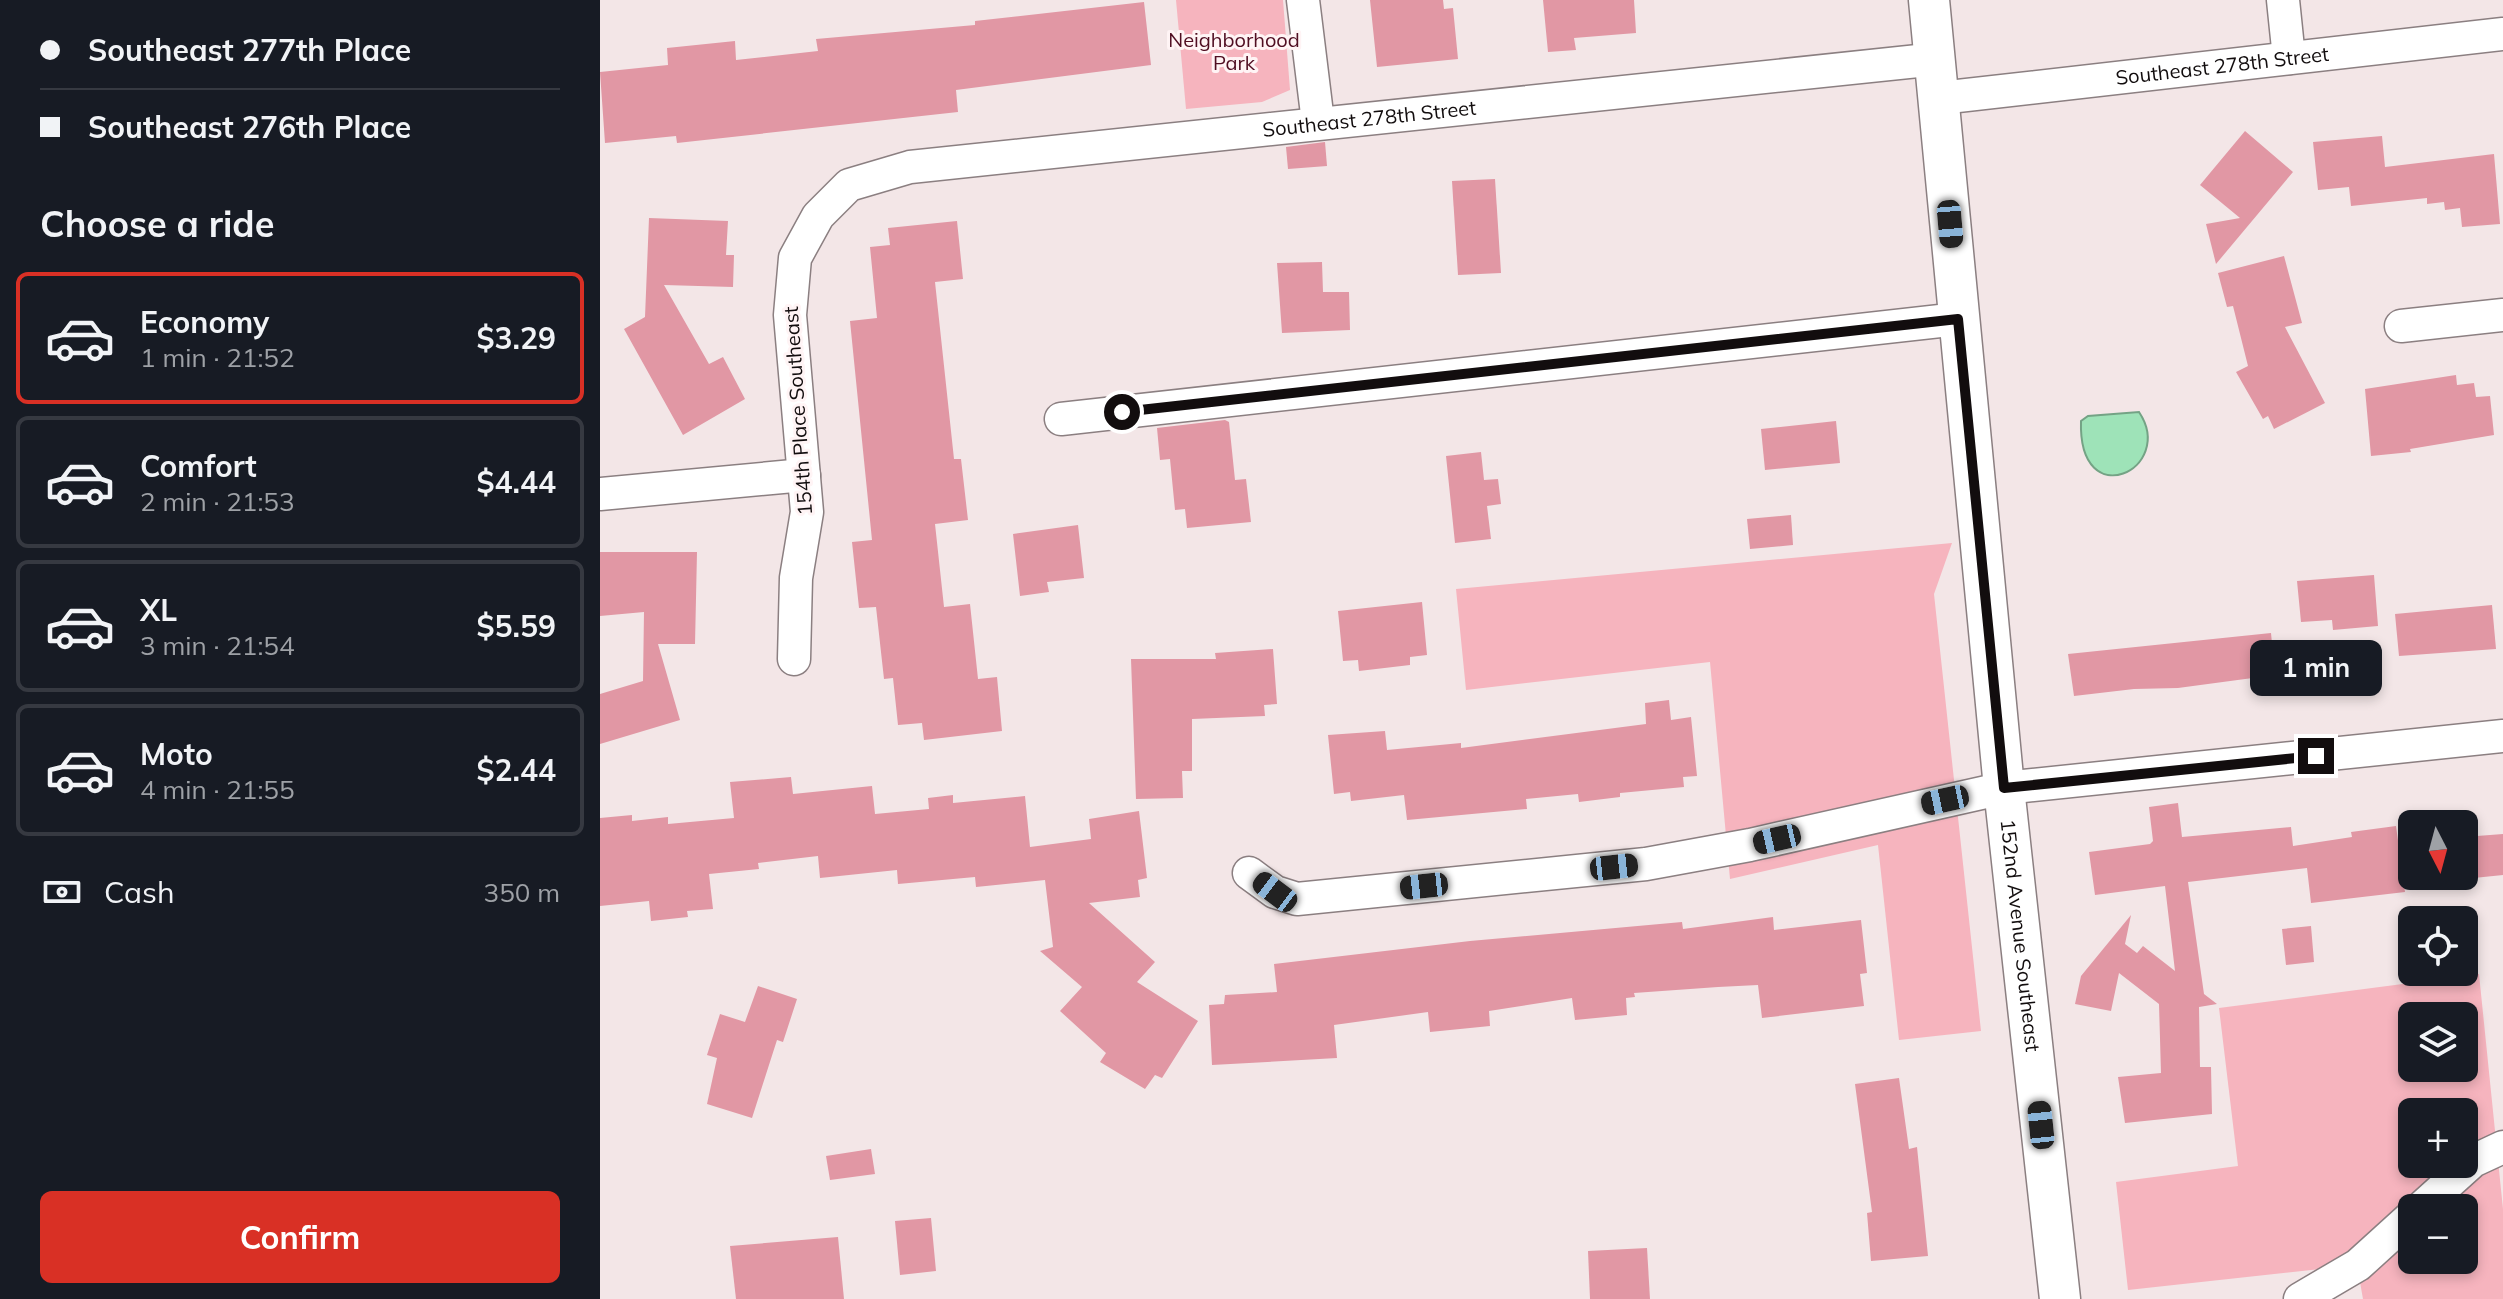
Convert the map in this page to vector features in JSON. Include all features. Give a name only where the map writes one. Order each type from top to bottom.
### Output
[{"type":"street","points":[[1303,0],[1318,122]]},
{"type":"street","name":"152nd Avenue Southeast","points":[[1929,0],[2004,788],[2060,1299]]},
{"type":"street","points":[[2283,0],[2289,58]]},
{"type":"street","name":"Southeast 278th Street","points":[[1940,98],[2503,34]]},
{"type":"street","name":"Southeast 278th Street","points":[[818,216],[849,185],[910,167],[1937,59]]},
{"type":"street","name":"154th Place Southeast","points":[[794,659],[796,578],[807,512],[790,315],[795,258],[818,216]]},
{"type":"street","points":[[2401,326],[2503,315]]},
{"type":"street","points":[[1061,419],[1958,319]]},
{"type":"street","points":[[600,494],[804,475]]},
{"type":"street","points":[[1249,873],[1275,892],[1297,899],[1646,864],[1750,845],[2004,788],[2503,736]]},
{"type":"street","points":[[2436,1194],[2473,1161],[2503,1147]]},
{"type":"street","points":[[2300,1299],[2358,1265],[2398,1229]]},
{"type":"green space","name":"Neighborhood Park","points":[[1176,0],[1283,0],[1290,90],[1262,102],[1186,109]]},
{"type":"green space","points":[[1952,543],[1934,594],[1981,1031],[1899,1040],[1878,845],[1730,879],[1710,662],[1466,690],[1456,589]]},
{"type":"green space","points":[[2479,974],[2503,1209],[2503,1299],[2363,1299],[2357,1265],[2128,1290],[2116,1182],[2238,1166],[2219,1008],[2398,985],[2478,986]]},
{"type":"shaded area","points":[[2139,412],[2147,433],[2146,451],[2137,465],[2123,474],[2108,475],[2094,468],[2084,450],[2081,421],[2088,416]]},
{"type":"building","points":[[1370,0],[1443,0],[1444,9],[1453,8],[1458,59],[1377,67]]},
{"type":"building","points":[[1543,0],[1634,0],[1636,33],[1574,38],[1576,50],[1548,52]]},
{"type":"building","points":[[1144,2],[1151,65],[956,90],[958,112],[677,143],[676,136],[605,143],[600,72],[668,65],[667,48],[735,41],[736,60],[818,51],[816,39],[975,25],[975,21]]},
{"type":"building","points":[[2245,131],[2293,172],[2216,264],[2206,224],[2240,218],[2200,185]]},
{"type":"building","points":[[2382,136],[2385,167],[2494,154],[2500,224],[2462,227],[2460,208],[2445,210],[2444,202],[2427,204],[2427,198],[2351,206],[2349,187],[2318,190],[2313,142]]},
{"type":"building","points":[[1325,142],[1327,166],[1288,169],[1286,147]]},
{"type":"building","points":[[1495,179],[1501,273],[1458,275],[1452,181]]},
{"type":"building","points":[[649,218],[728,221],[726,255],[734,255],[733,287],[664,285],[709,364],[723,357],[745,399],[683,435],[624,329],[645,317]]},
{"type":"building","points":[[957,221],[963,279],[935,282],[954,459],[961,459],[968,520],[935,524],[944,607],[970,604],[978,679],[997,677],[1002,731],[924,740],[922,723],[898,725],[893,678],[884,679],[876,607],[859,608],[852,542],[872,540],[850,321],[877,318],[870,247],[890,245],[888,228]]},
{"type":"building","points":[[2284,256],[2302,323],[2285,327],[2325,403],[2274,429],[2268,416],[2263,419],[2236,372],[2248,366],[2233,306],[2227,307],[2218,273]]},
{"type":"building","points":[[1322,262],[1323,292],[1349,292],[1350,330],[1282,333],[1277,263]]},
{"type":"building","points":[[2456,375],[2457,385],[2474,383],[2476,397],[2490,396],[2494,435],[2410,449],[2411,452],[2371,456],[2365,389]]},
{"type":"building","points":[[1836,421],[1840,463],[1765,470],[1761,429]]},
{"type":"building","points":[[1229,422],[1235,480],[1246,479],[1251,522],[1187,528],[1185,509],[1175,510],[1170,459],[1160,460],[1157,428]]},
{"type":"building","points":[[1481,452],[1484,480],[1498,479],[1501,504],[1487,506],[1491,539],[1455,543],[1446,456]]},
{"type":"building","points":[[1791,515],[1793,545],[1750,549],[1747,519]]},
{"type":"building","points":[[1078,525],[1084,578],[1047,582],[1049,592],[1020,596],[1013,534]]},
{"type":"building","points":[[600,552],[697,552],[695,644],[658,644],[680,720],[600,744],[600,694],[643,681],[644,612],[600,616]]},
{"type":"building","points":[[2374,575],[2378,626],[2333,630],[2332,620],[2301,622],[2297,581]]},
{"type":"building","points":[[1422,602],[1427,655],[1410,657],[1410,665],[1359,671],[1358,660],[1343,661],[1338,611]]},
{"type":"building","points":[[2492,605],[2496,649],[2399,656],[2395,614]]},
{"type":"building","points":[[2271,633],[2275,675],[2178,688],[2074,696],[2068,654]]},
{"type":"building","points":[[1273,649],[1277,704],[1264,705],[1265,716],[1192,719],[1192,771],[1182,771],[1183,798],[1136,799],[1131,659],[1216,659],[1215,653]]},
{"type":"building","points":[[1669,700],[1671,720],[1691,717],[1697,776],[1683,777],[1684,787],[1620,793],[1620,797],[1579,802],[1578,794],[1526,799],[1527,809],[1407,820],[1404,795],[1351,801],[1350,792],[1334,794],[1328,735],[1385,731],[1387,750],[1461,743],[1461,748],[1646,724],[1645,703]]},
{"type":"building","points":[[791,777],[793,794],[872,786],[875,814],[929,809],[928,798],[953,795],[953,803],[1025,796],[1030,847],[1091,839],[1089,819],[1139,811],[1147,878],[1138,880],[1140,897],[1089,903],[1155,962],[1137,982],[1198,1021],[1162,1078],[1155,1075],[1145,1089],[1100,1062],[1106,1053],[1060,1011],[1082,987],[1040,951],[1053,947],[1045,880],[976,887],[975,877],[898,884],[897,870],[820,878],[818,856],[758,863],[759,869],[709,874],[713,909],[687,911],[688,917],[651,921],[649,901],[600,906],[600,818],[632,815],[632,821],[668,817],[668,824],[734,818],[730,782]]},
{"type":"building","points":[[2178,803],[2182,837],[2291,827],[2293,846],[2352,837],[2351,832],[2396,826],[2398,890],[2405,892],[2311,903],[2307,868],[2188,882],[2204,994],[2217,1004],[2199,1007],[2200,1067],[2211,1067],[2212,1114],[2125,1123],[2118,1077],[2161,1073],[2159,1004],[2119,973],[2111,1011],[2075,1004],[2081,976],[2131,915],[2125,944],[2137,953],[2143,946],[2175,971],[2165,886],[2095,895],[2089,852],[2150,844],[2153,841],[2149,807]]},
{"type":"building","points":[[2503,834],[2503,875],[2478,878],[2478,836]]},
{"type":"building","points":[[1773,917],[1774,930],[1861,920],[1867,973],[1860,974],[1864,1006],[1762,1018],[1758,985],[1634,993],[1635,997],[1626,998],[1627,1015],[1575,1020],[1572,998],[1489,1011],[1490,1026],[1430,1032],[1428,1012],[1334,1025],[1337,1058],[1212,1065],[1209,1005],[1224,1004],[1225,995],[1277,992],[1274,964],[1470,941],[1682,922],[1683,929]]},
{"type":"building","points":[[2311,926],[2314,962],[2286,965],[2282,929]]},
{"type":"building","points":[[758,986],[797,999],[783,1042],[777,1040],[752,1118],[707,1104],[717,1058],[707,1055],[720,1014],[745,1022]]},
{"type":"building","points":[[1899,1078],[1909,1149],[1917,1147],[1928,1256],[1871,1261],[1867,1213],[1872,1212],[1855,1084]]},
{"type":"building","points":[[871,1149],[875,1174],[830,1180],[826,1156]]},
{"type":"building","points":[[931,1218],[936,1271],[900,1275],[895,1221]]},
{"type":"building","points":[[838,1237],[844,1299],[736,1299],[730,1246]]},
{"type":"building","points":[[1647,1248],[1650,1299],[1590,1299],[1588,1251]]},
{"type":"route","points":[[1122,412],[1958,319],[2004,788],[2316,756]]}]
